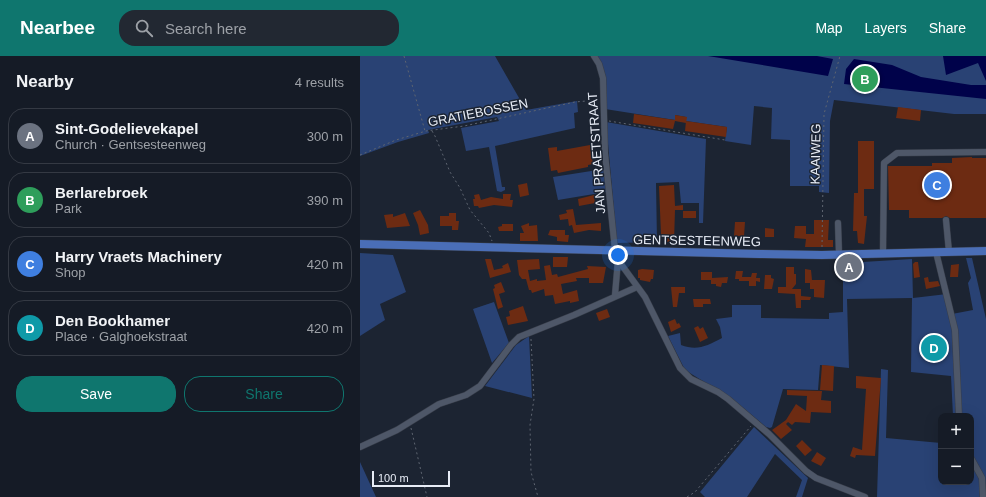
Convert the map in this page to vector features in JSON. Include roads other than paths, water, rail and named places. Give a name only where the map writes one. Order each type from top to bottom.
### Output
[{"type":"main road","name":"GENTSESTEENWEG","points":[[360,244],[822,254],[986,251]]},
{"type":"street","name":"JAN PRAETSTRAAT","points":[[594,56],[599,64],[603,78],[607,175],[615,250],[618,260]]},
{"type":"street","points":[[883,253],[884,163],[897,153],[986,152]]},
{"type":"street","points":[[946,220],[949,252]]},
{"type":"street","points":[[838,223],[839,254]]},
{"type":"street","points":[[936,252],[955,330],[958,413]]},
{"type":"street","points":[[618,260],[645,297],[684,374],[718,392],[755,422],[806,471],[816,478],[865,497]]},
{"type":"street","points":[[615,295],[618,260]]},
{"type":"street","points":[[360,447],[409,422],[438,404],[466,395],[480,386],[511,345],[519,337],[574,315],[615,295],[637,287]]},
{"type":"street","points":[[974,463],[982,478],[983,497]]},
{"type":"place","name":"Berlarebroek","points":[[865,79]]},
{"type":"place","name":"Harry Vraets Machinery","points":[[937,185]]},
{"type":"place","name":"Sint-Godelievekapel","points":[[849,267]]},
{"type":"place","name":"Den Bookhamer","points":[[934,348]]}]
